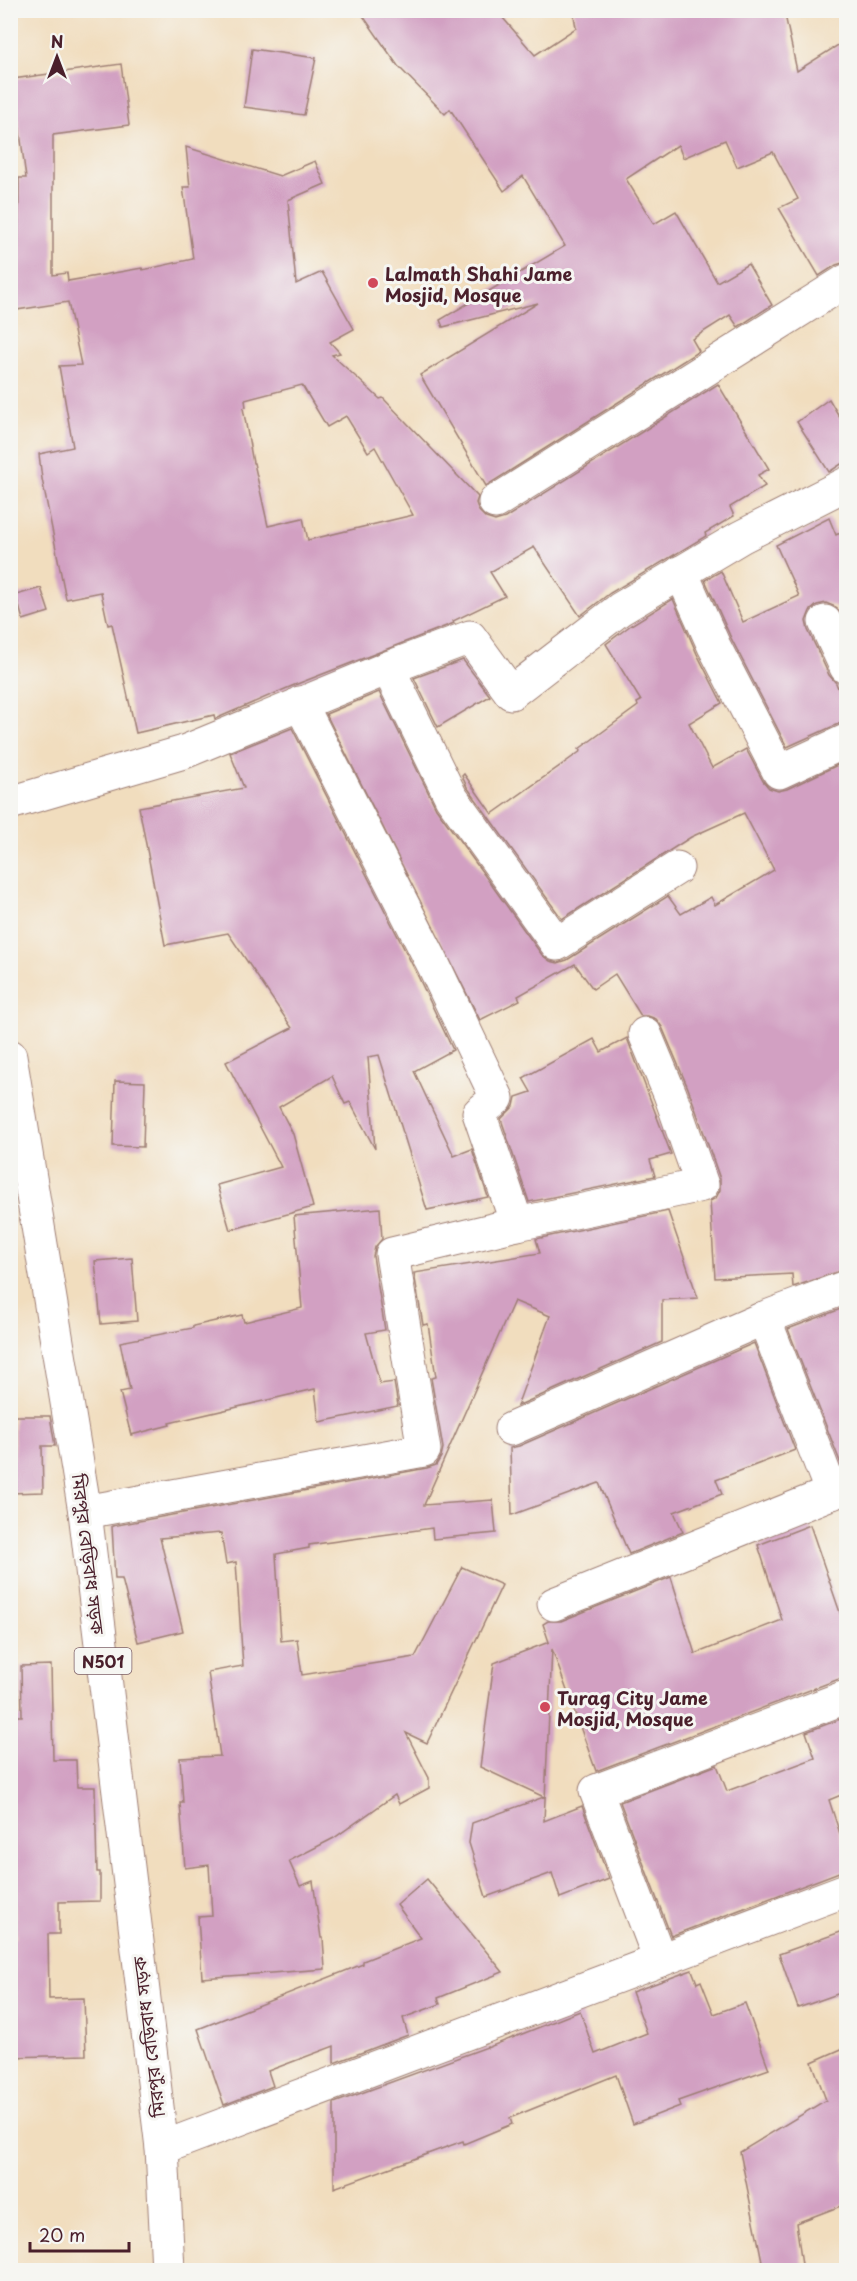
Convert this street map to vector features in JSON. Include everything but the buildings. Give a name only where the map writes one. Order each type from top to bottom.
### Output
[{"type":"main road","points":[[495,502],[846,282]]},
{"type":"main road","points":[[10,803],[184,752],[300,703],[470,637],[511,693],[620,609],[741,537],[846,484]]},
{"type":"main road","points":[[681,572],[714,646],[779,772],[846,741]]},
{"type":"main road","points":[[825,622],[846,667]]},
{"type":"main road","points":[[388,668],[451,797],[557,944],[676,867]]},
{"type":"main road","points":[[300,703],[433,964],[497,1098],[479,1113],[518,1224]]},
{"type":"main road","points":[[85,1512],[424,1450],[392,1254],[518,1224],[702,1185],[670,1094],[645,1034]]},
{"type":"main road","name":"মিরপুর বেড়িবাধ সড়ক","points":[[10,1056],[85,1512],[162,2148],[168,2271]]},
{"type":"main road","points":[[511,1429],[764,1318],[846,1287]]},
{"type":"main road","points":[[554,1604],[839,1490],[764,1318]]},
{"type":"main road","points":[[660,1960],[597,1791],[846,1697]]},
{"type":"main road","points":[[162,2148],[846,1890]]},
{"type":"place","name":"Lalmath Shahi Jame Mosjid, Mosque","points":[[373,283]]},
{"type":"place","name":"Turag City Jame Mosjid, Mosque","points":[[545,1707]]}]
